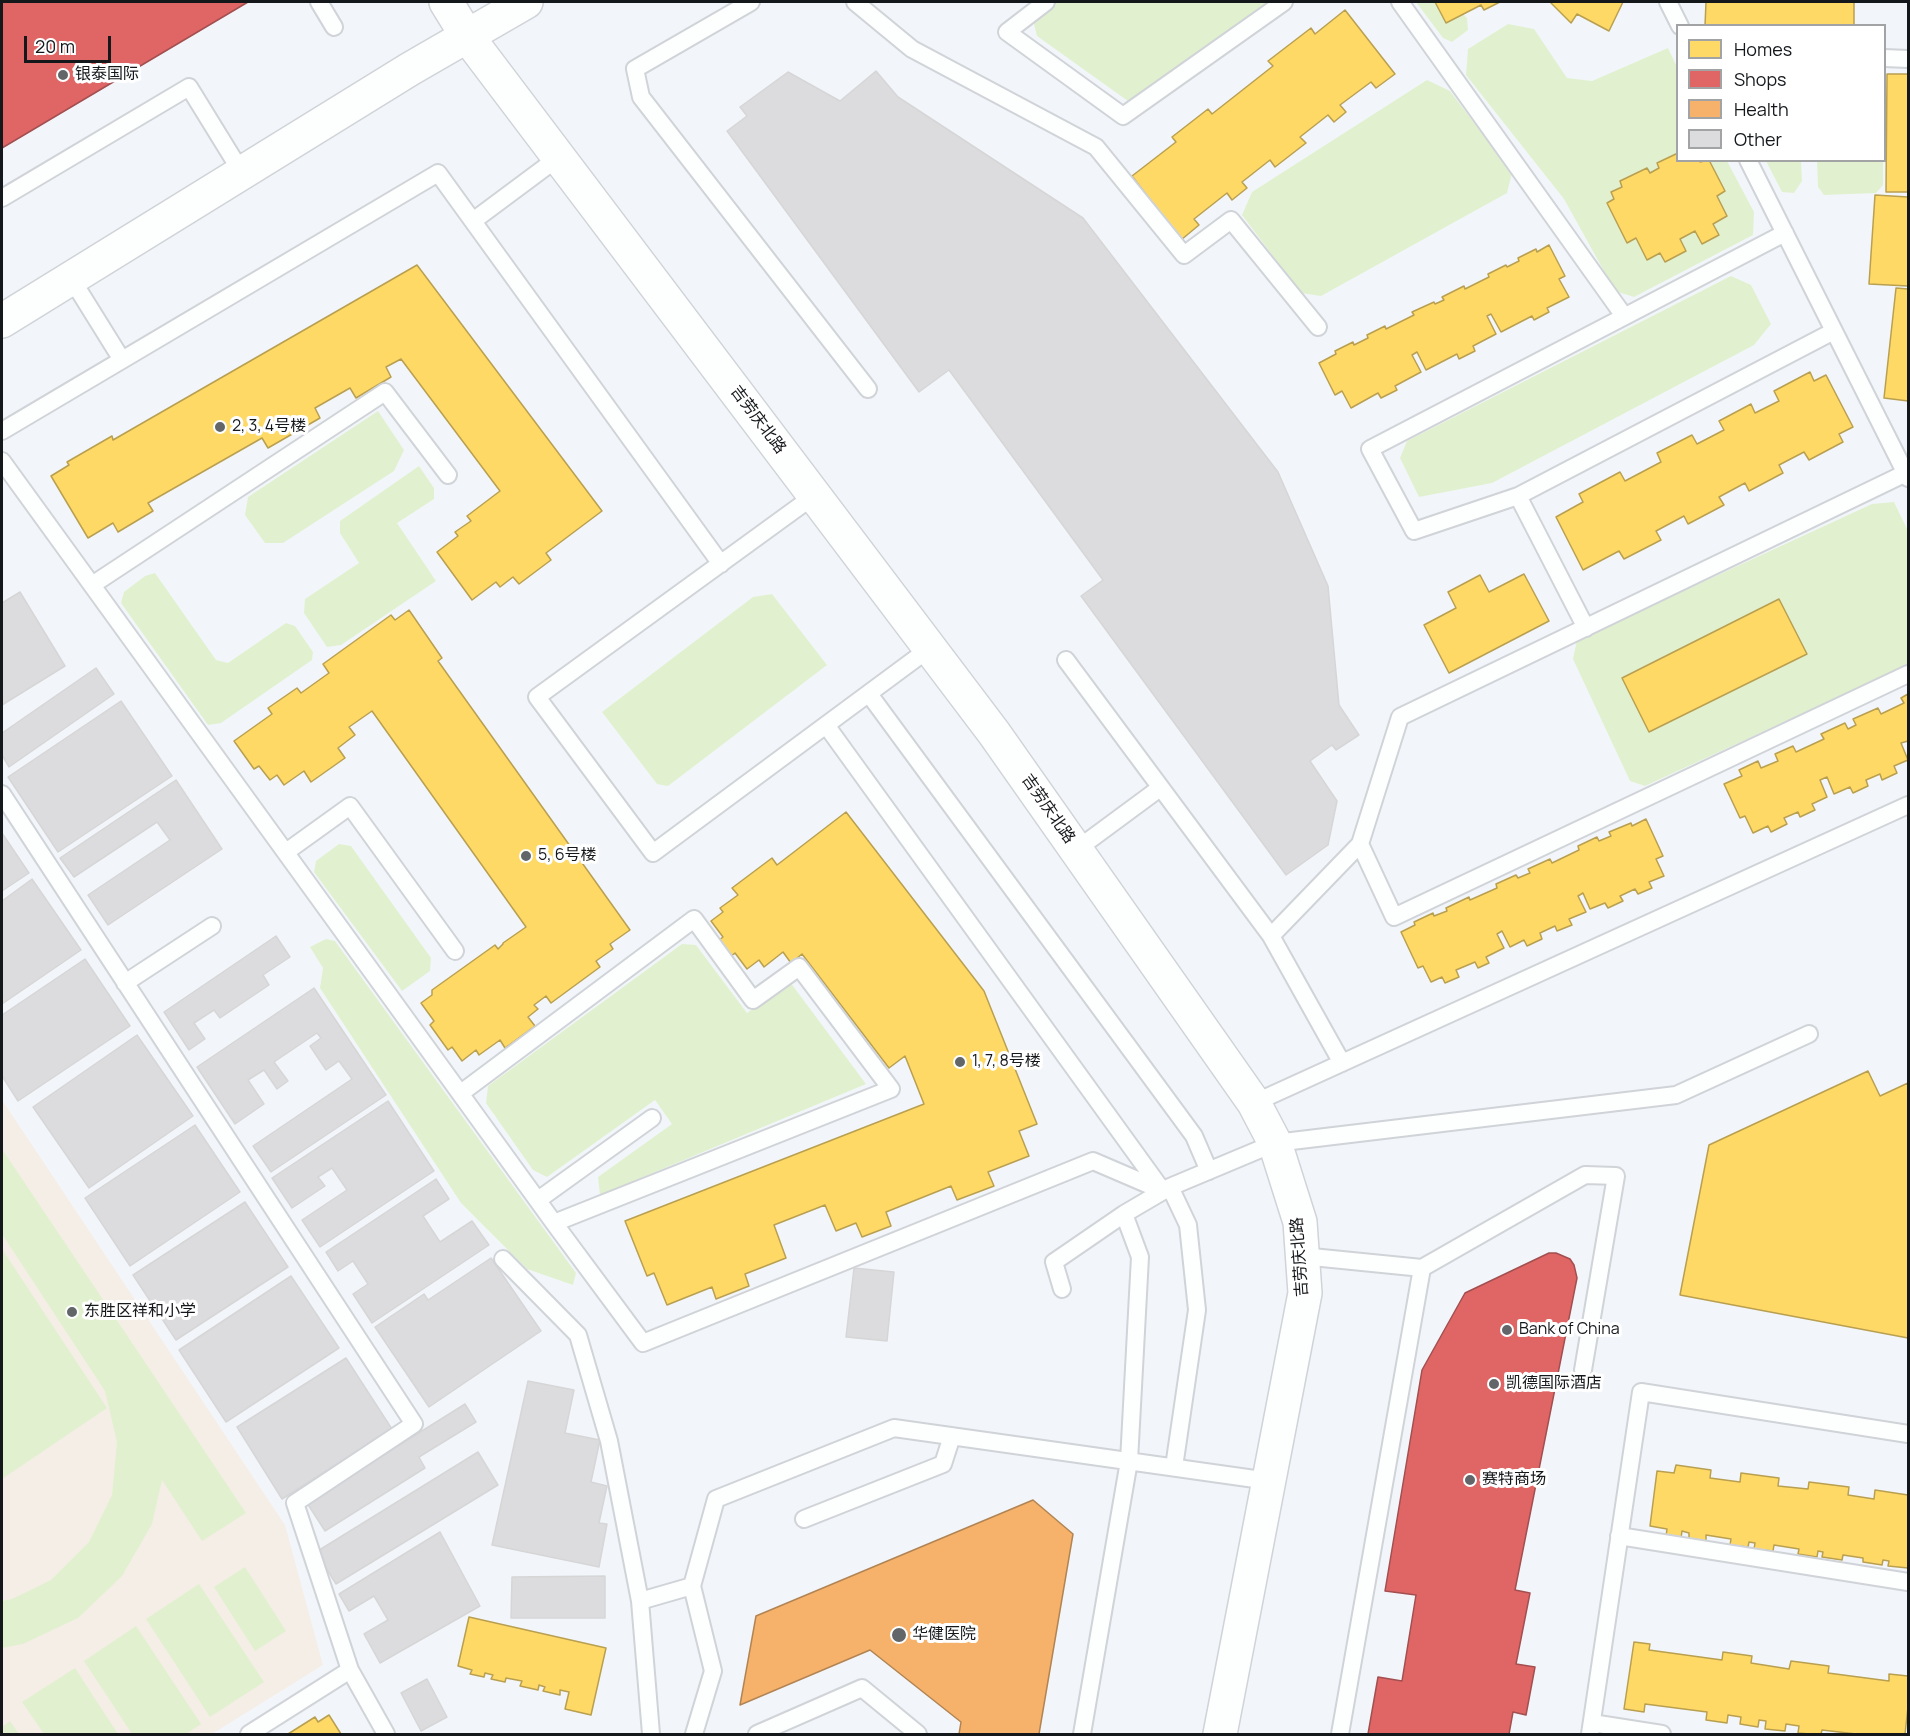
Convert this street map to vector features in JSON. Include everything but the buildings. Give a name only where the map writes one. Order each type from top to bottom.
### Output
[{"type":"main road","name":"吉劳庆北路","points":[[446,2],[467,36],[994,733],[1254,1103],[1275,1143],[1300,1222],[1305,1293],[1220,1734]]},
{"type":"main road","points":[[2,321],[410,69],[526,2]]},
{"type":"lane","points":[[319,2],[334,27]]},
{"type":"lane","points":[[751,2],[635,69],[641,97],[868,389]]},
{"type":"lane","points":[[855,2],[912,49],[1096,147],[1184,255],[1231,220],[1318,327]]},
{"type":"lane","points":[[1046,2],[1007,32],[1123,116],[1284,2]]},
{"type":"lane","points":[[1400,2],[1624,316]]},
{"type":"lane","points":[[1668,2],[1679,24]]},
{"type":"lane","points":[[1886,58],[1908,59]]},
{"type":"lane","points":[[2,198],[189,87],[242,173]]},
{"type":"lane","points":[[473,221],[559,157]]},
{"type":"lane","points":[[1270,936],[1360,844],[1400,717],[1907,476],[1749,162]]},
{"type":"lane","points":[[2,431],[438,173],[721,564]]},
{"type":"lane","points":[[1785,233],[1370,449],[1414,531],[1518,496],[1834,331]]},
{"type":"lane","points":[[71,278],[122,360]]},
{"type":"lane","points":[[92,585],[385,392],[448,475]]},
{"type":"lane","points":[[2,461],[642,1343],[1093,1161],[1166,1189]]},
{"type":"lane","points":[[815,495],[537,697],[653,853],[930,648]]},
{"type":"lane","points":[[1518,496],[1586,628]]},
{"type":"lane","points":[[1066,660],[1270,936],[1342,1063]]},
{"type":"lane","points":[[1360,844],[1394,917],[1908,674]]},
{"type":"lane","points":[[869,694],[1194,1136],[1209,1171]]},
{"type":"lane","points":[[826,725],[1166,1189],[1188,1225],[1197,1310],[1174,1467]]},
{"type":"lane","points":[[1076,850],[1160,788]]},
{"type":"lane","points":[[2,794],[414,1424],[295,1503],[350,1670],[386,1734]]},
{"type":"lane","points":[[1254,1103],[1908,805]]},
{"type":"lane","points":[[286,852],[350,806],[455,951]]},
{"type":"lane","points":[[461,1094],[693,919],[753,1000],[799,967],[891,1089],[554,1223]]},
{"type":"lane","points":[[125,983],[212,926]]},
{"type":"lane","points":[[1062,1289],[1054,1262],[1124,1214],[1166,1189],[1275,1143],[1676,1095],[1809,1034]]},
{"type":"lane","points":[[538,1200],[652,1118]]},
{"type":"lane","points":[[1302,1256],[1422,1268],[1584,1175],[1616,1176],[1583,1370]]},
{"type":"lane","points":[[1082,1734],[1129,1461],[1140,1257],[1124,1214]]},
{"type":"lane","points":[[503,1259],[578,1335],[609,1441],[640,1601],[651,1734]]},
{"type":"lane","points":[[1340,1734],[1422,1268]]},
{"type":"lane","points":[[1662,1734],[1591,1729],[1641,1392],[1908,1434]]},
{"type":"lane","points":[[694,1734],[713,1671],[692,1586],[716,1499],[894,1428],[1269,1481]]},
{"type":"lane","points":[[804,1520],[944,1464],[952,1436]]},
{"type":"lane","points":[[1619,1536],[1908,1582]]},
{"type":"lane","points":[[640,1601],[692,1586]]},
{"type":"lane","points":[[249,1734],[350,1670]]},
{"type":"lane","points":[[757,1734],[862,1688],[918,1734]]},
{"type":"shaded area","name":"东胜区祥和小学","points":[[2,1100],[285,1525],[323,1665],[212,1734],[2,1734]]},
{"type":"green space","points":[[1057,2],[1271,2],[1128,101],[1037,36],[1033,20]]},
{"type":"green space","points":[[1416,2],[1435,2],[1446,23],[1463,14],[1467,18],[1468,30],[1452,42],[1443,38]]},
{"type":"green space","points":[[1508,24],[1534,29],[1567,78],[1592,81],[1668,48],[1676,65],[1676,162],[1728,162],[1754,212],[1753,235],[1634,297],[1615,291],[1564,199],[1466,75],[1468,49]]},
{"type":"green space","points":[[1427,80],[1450,91],[1512,173],[1507,193],[1321,296],[1301,293],[1242,215],[1252,192]]},
{"type":"green space","points":[[1767,162],[1801,162],[1802,181],[1794,193],[1782,192]]},
{"type":"green space","points":[[1817,162],[1883,162],[1883,185],[1876,193],[1824,195],[1818,187]]},
{"type":"green space","points":[[1731,276],[1751,285],[1771,324],[1754,345],[1492,483],[1419,497],[1400,458],[1407,441]]},
{"type":"green space","points":[[378,411],[404,450],[394,471],[283,543],[265,543],[245,515],[248,497]]},
{"type":"green space","points":[[419,466],[434,488],[434,499],[397,523],[436,581],[341,645],[327,647],[304,613],[305,599],[359,563],[340,533],[340,521]]},
{"type":"green space","points":[[1894,502],[1908,531],[1908,665],[1645,786],[1630,781],[1573,659],[1577,640],[1872,504]]},
{"type":"green space","points":[[155,573],[216,660],[228,663],[286,623],[295,626],[313,652],[312,660],[221,723],[208,725],[121,603],[124,592],[145,576]]},
{"type":"green space","points":[[772,594],[827,665],[668,786],[657,784],[602,712],[753,597]]},
{"type":"green space","points":[[339,844],[351,846],[431,958],[430,971],[402,991],[314,872],[316,861]]},
{"type":"green space","points":[[326,939],[335,941],[576,1273],[573,1285],[527,1269],[461,1203],[320,988],[323,968],[310,947]]},
{"type":"green space","points":[[682,944],[696,945],[747,1013],[790,982],[866,1084],[600,1195],[598,1177],[672,1124],[655,1100],[547,1177],[533,1170],[486,1103],[488,1086]]},
{"type":"green space","points":[[2,1149],[246,1513],[202,1541],[162,1480],[152,1524],[122,1576],[78,1618],[23,1644],[2,1648],[2,1601],[12,1599],[51,1580],[89,1542],[112,1495],[117,1442],[105,1391],[2,1234]]},
{"type":"green space","points":[[2,1249],[107,1408],[2,1479]]},
{"type":"green space","points":[[245,1567],[286,1631],[255,1651],[214,1587]]},
{"type":"green space","points":[[199,1584],[264,1682],[210,1717],[146,1619]]},
{"type":"green space","points":[[136,1626],[201,1724],[186,1734],[132,1734],[84,1661]]},
{"type":"green space","points":[[75,1668],[118,1734],[44,1734],[22,1702]]},
{"type":"green space","points":[[10,1721],[19,1734],[2,1734],[2,1727]]},
{"type":"place","name":"银泰国际","points":[[63,75]]},
{"type":"place","name":"2, 3, 4号楼","points":[[220,427]]},
{"type":"place","name":"5, 6号楼","points":[[526,856]]},
{"type":"place","name":"1, 7, 8号楼","points":[[960,1062]]},
{"type":"place","name":"东胜区祥和小学","points":[[72,1312]]},
{"type":"place","name":"Bank of China","points":[[1507,1330]]},
{"type":"place","name":"凯德国际酒店","points":[[1494,1384]]},
{"type":"place","name":"赛特商场","points":[[1470,1480]]},
{"type":"place","name":"华健医院","points":[[899,1635]]}]
